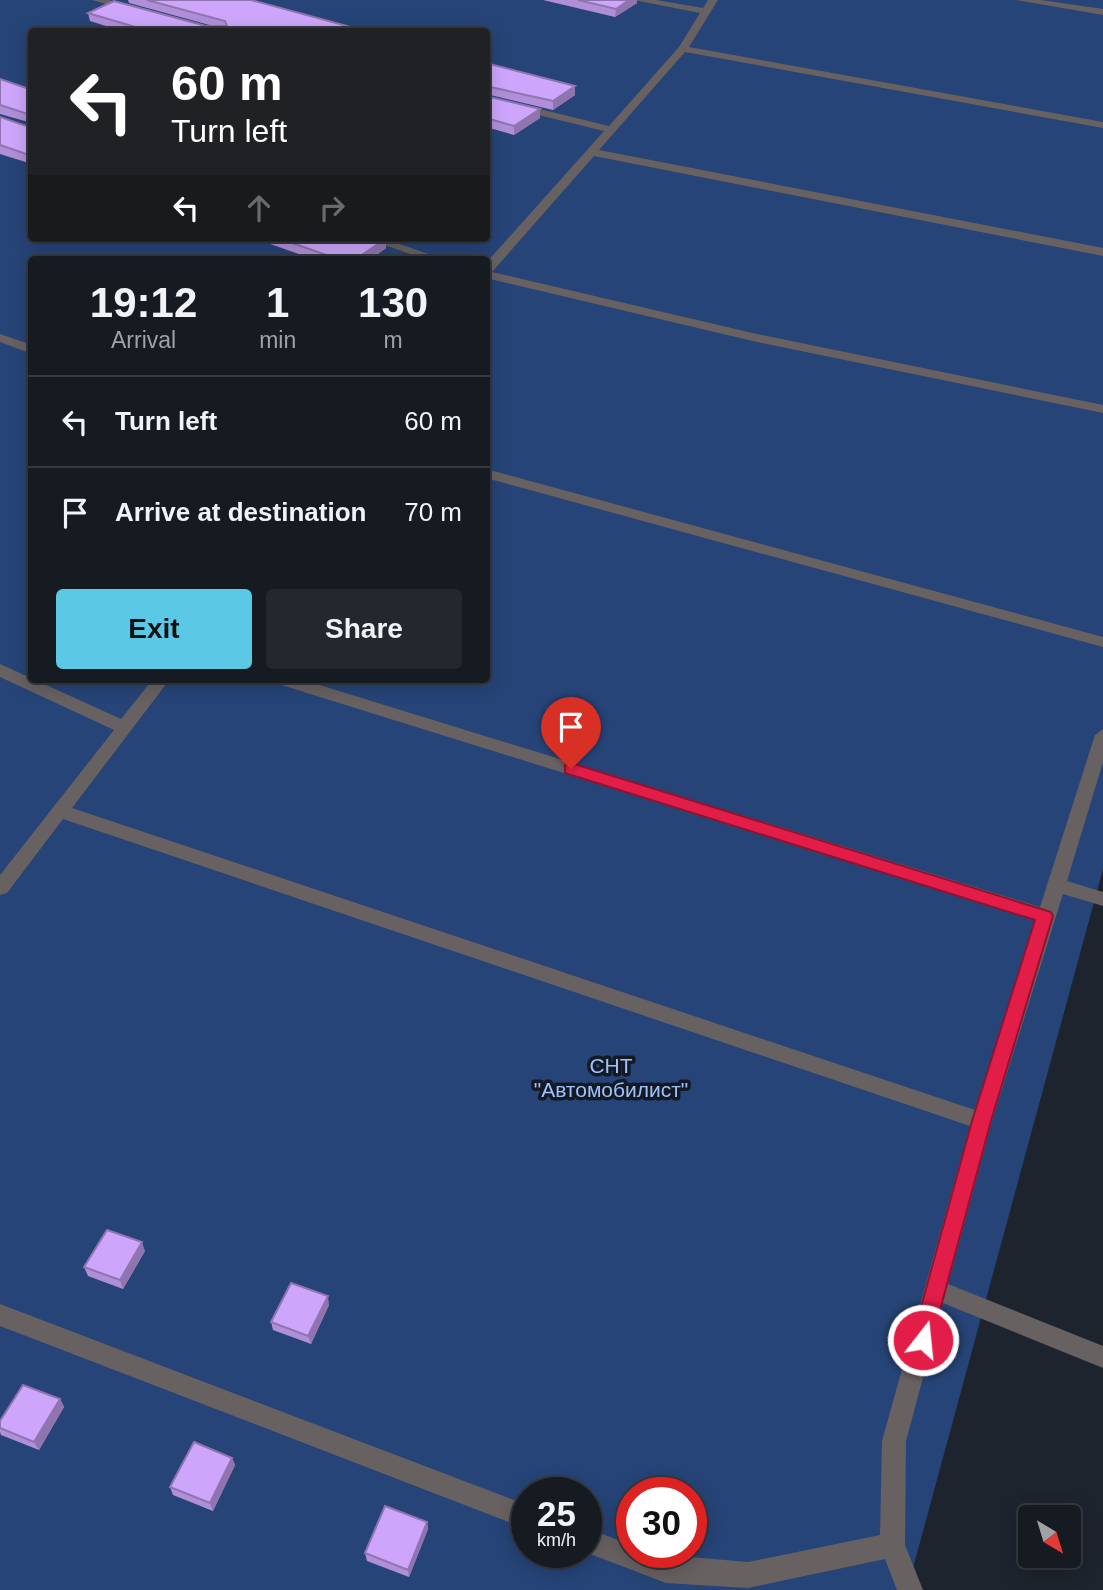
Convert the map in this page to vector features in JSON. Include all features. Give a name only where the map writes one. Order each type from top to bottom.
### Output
[{"type":"street","points":[[97,0],[146,13]]},
{"type":"street","points":[[639,0],[706,11]]},
{"type":"street","points":[[490,267],[683,49],[713,0]]},
{"type":"street","points":[[1021,0],[1103,12]]},
{"type":"street","points":[[683,49],[1103,125]]},
{"type":"street","points":[[490,100],[611,130]]},
{"type":"street","points":[[591,152],[1103,252]]},
{"type":"street","points":[[383,242],[427,256]]},
{"type":"street","points":[[490,273],[757,338],[1103,409]]},
{"type":"street","points":[[0,338],[28,348]]},
{"type":"street","points":[[490,474],[1103,642]]},
{"type":"street","points":[[0,670],[125,728]]},
{"type":"street","points":[[0,888],[159,683]]},
{"type":"street","points":[[294,683],[1045,916]]},
{"type":"street","points":[[910,1590],[892,1545],[894,1441],[982,1121],[1054,884],[1103,735]]},
{"type":"street","points":[[60,811],[982,1121]]},
{"type":"street","points":[[1054,884],[1103,899]]},
{"type":"street","points":[[937,1290],[1103,1357]]},
{"type":"street","points":[[0,1315],[511,1511]]},
{"type":"street","points":[[602,1546],[666,1570],[748,1575],[892,1545]]},
{"type":"green space","name":"СНТ \"Автомобилист\"","points":[[0,0],[1103,0],[1103,869],[907,1590],[0,1590]]},
{"type":"building","points":[[147,0],[251,0],[354,28],[139,28],[88,13],[114,1],[206,26],[227,26],[225,21]]},
{"type":"building","points":[[578,0],[629,0],[616,9]]},
{"type":"building","points":[[490,64],[575,86],[553,101],[490,87]]},
{"type":"building","points":[[0,79],[28,89],[28,114],[0,105]]},
{"type":"building","points":[[490,97],[540,109],[514,126],[490,119]]},
{"type":"building","points":[[0,117],[28,127],[28,155],[0,145]]},
{"type":"building","points":[[289,242],[381,242],[360,256],[329,256]]},
{"type":"building","points":[[107,1230],[142,1242],[120,1280],[84,1267]]},
{"type":"building","points":[[291,1283],[328,1296],[308,1336],[271,1322]]},
{"type":"building","points":[[23,1385],[60,1399],[34,1442],[0,1428],[0,1421]]},
{"type":"building","points":[[194,1442],[232,1458],[210,1503],[170,1487]]},
{"type":"building","points":[[385,1506],[427,1522],[408,1570],[365,1553]]},
{"type":"route","points":[[571,769],[1045,916],[982,1121],[923,1340]]}]
